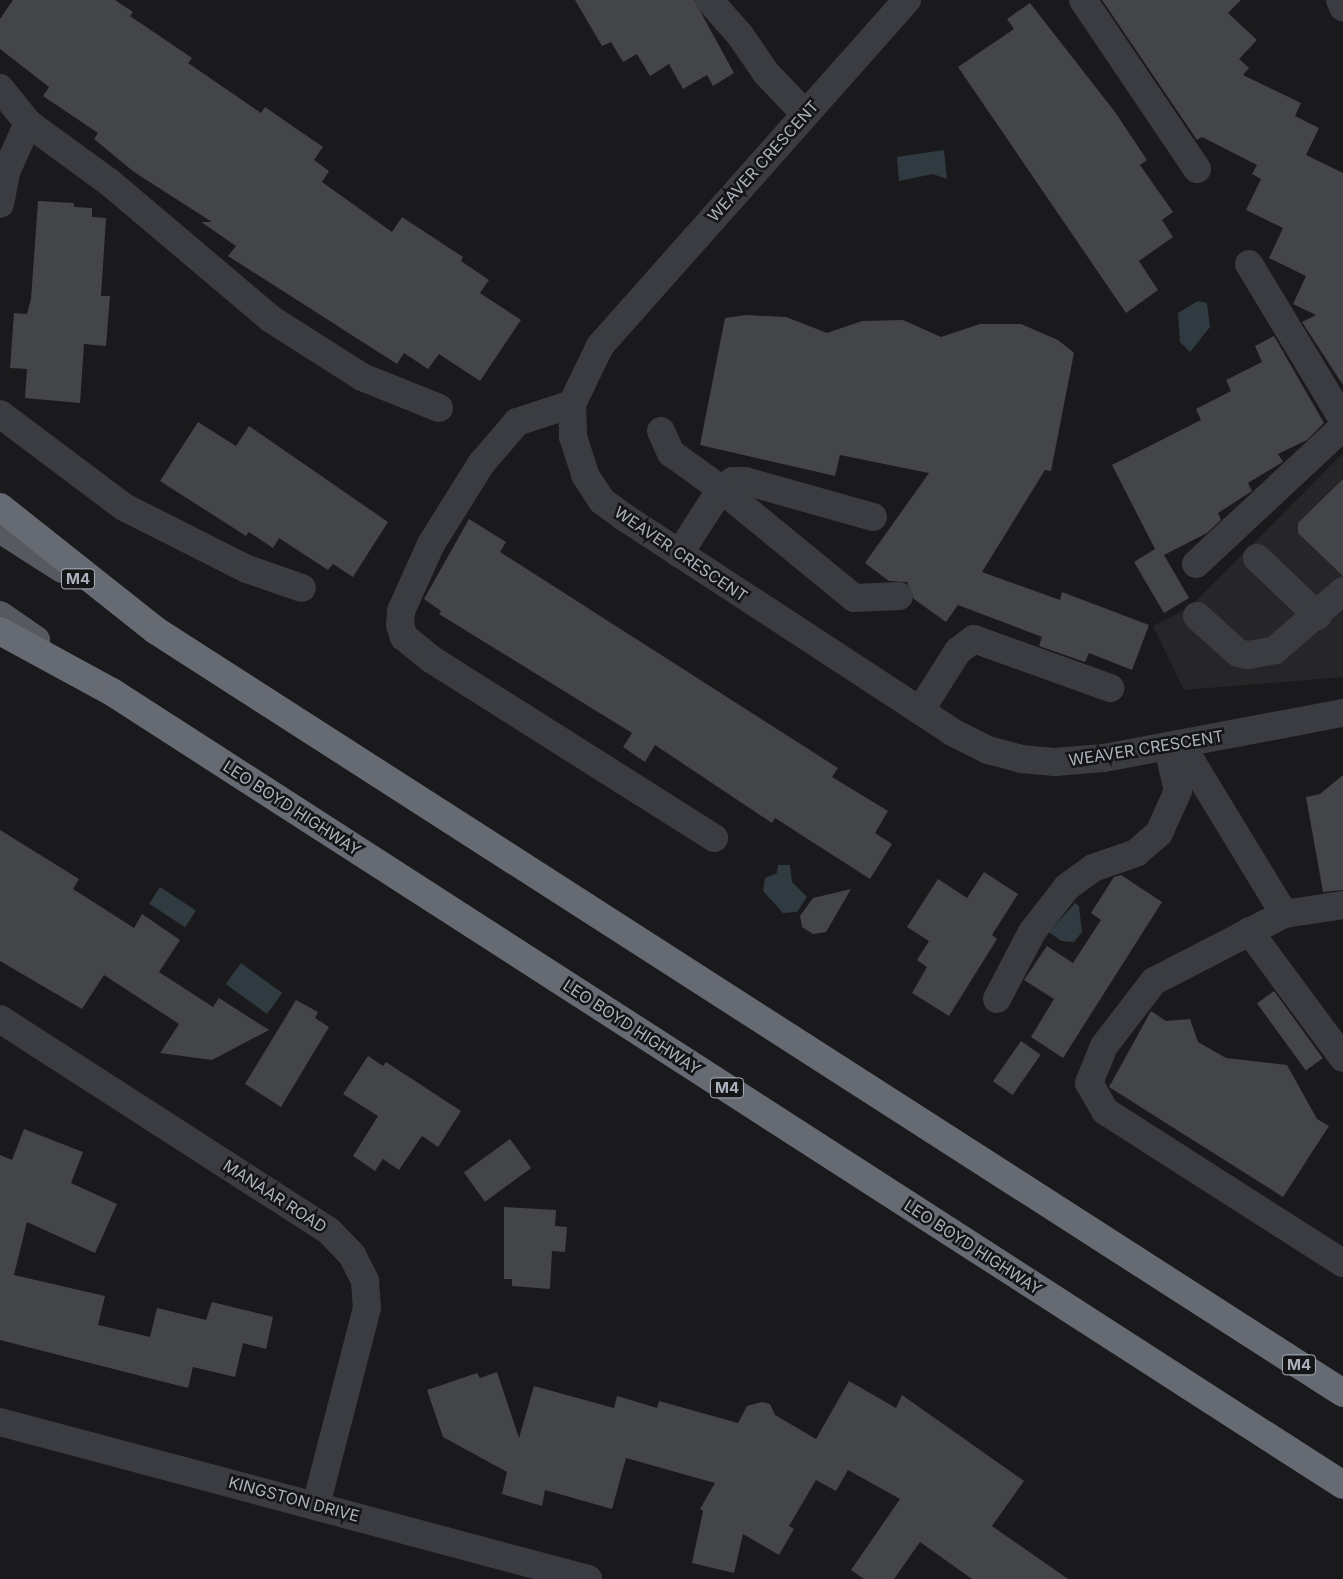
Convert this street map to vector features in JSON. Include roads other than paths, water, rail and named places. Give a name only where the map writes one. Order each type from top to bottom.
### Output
[{"type":"highway","points":[[0,507],[155,630]]},
{"type":"highway","name":"M4","points":[[155,630],[1343,1394]]},
{"type":"highway","points":[[0,632],[112,692]]},
{"type":"highway","name":"LEO BOYD HIGHWAY","points":[[112,692],[1343,1485]]},
{"type":"highway","points":[[1255,1336],[1343,1383]]},
{"type":"main road","name":"M4","points":[[0,529],[155,630]]},
{"type":"main road","name":"LEO BOYD HIGHWAY","points":[[0,615],[112,692]]},
{"type":"street","points":[[709,0],[740,34],[766,73],[805,114]]},
{"type":"street","name":"WEAVER CRESCENT","points":[[907,0],[600,346],[572,404],[573,438],[585,475],[602,501],[679,554],[920,710],[988,750],[1021,759],[1055,762],[1175,747],[1343,713]]},
{"type":"street","points":[[1083,0],[1196,169]]},
{"type":"street","points":[[1340,0],[1343,7]]},
{"type":"street","points":[[0,88],[28,122],[109,182],[271,319],[362,377],[439,408]]},
{"type":"street","points":[[0,204],[6,172],[28,122]]},
{"type":"street","points":[[1249,264],[1343,420]]},
{"type":"street","points":[[572,404],[517,422],[486,457],[430,544],[401,612],[400,626],[404,637],[425,655],[714,838]]},
{"type":"street","points":[[0,414],[124,507],[247,569],[302,588]]},
{"type":"street","points":[[1196,564],[1343,427]]},
{"type":"street","points":[[661,431],[672,453],[720,489],[854,598],[899,596]]},
{"type":"street","points":[[679,554],[720,489],[734,481],[745,481],[873,517]]},
{"type":"street","points":[[1257,558],[1318,616]]},
{"type":"street","points":[[1197,616],[1238,653],[1248,655],[1274,650],[1318,616],[1343,591]]},
{"type":"street","points":[[920,710],[958,651],[974,639],[1110,688]]},
{"type":"street","points":[[1175,747],[1284,914]]},
{"type":"street","points":[[997,1000],[1032,932],[1067,887],[1093,868],[1141,850],[1159,833],[1178,791],[1175,747]]},
{"type":"street","points":[[1343,905],[1284,914],[1187,961],[1139,995],[1104,1046],[1089,1083],[1105,1112],[1343,1263]]},
{"type":"street","points":[[1249,931],[1343,1058]]},
{"type":"street","name":"MANAAR ROAD","points":[[0,1019],[329,1231],[352,1255],[364,1281],[367,1308],[316,1505]]},
{"type":"street","name":"KINGSTON DRIVE","points":[[0,1422],[588,1579]]}]
